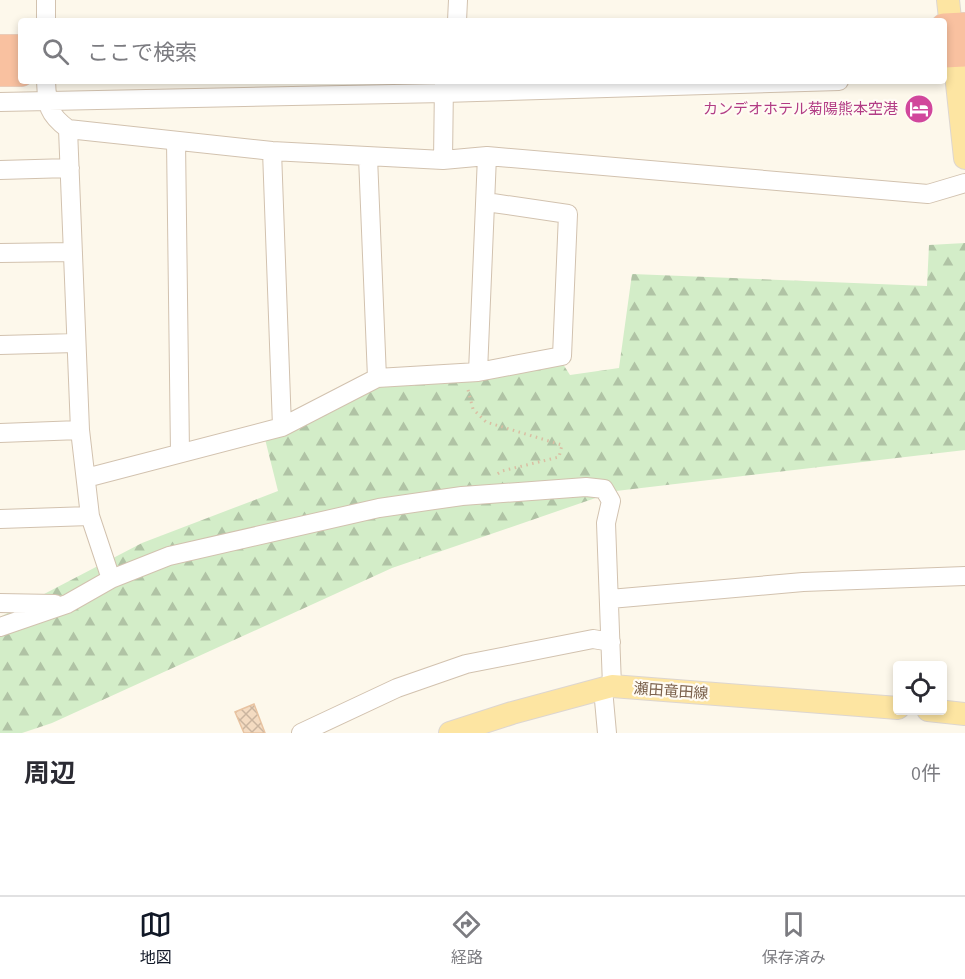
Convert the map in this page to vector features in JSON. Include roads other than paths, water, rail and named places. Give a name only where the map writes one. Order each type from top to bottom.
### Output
[{"type":"highway","points":[[0,48],[18,48]]},
{"type":"highway","points":[[0,73],[18,73]]},
{"type":"main road","points":[[948,0],[953,27],[965,158]]},
{"type":"main road","name":"瀬田竜田線","points":[[450,733],[512,713],[607,688],[893,708]]},
{"type":"main road","points":[[947,713],[965,714]]},
{"type":"street","points":[[46,0],[46,18]]},
{"type":"street","points":[[457,18],[458,0]]},
{"type":"street","points":[[46,84],[47,100],[53,118],[68,129],[272,152],[443,160],[487,156],[928,194],[965,183]]},
{"type":"street","points":[[0,102],[444,87],[642,84]]},
{"type":"street","points":[[443,160],[444,87]]},
{"type":"street","points":[[68,129],[80,430],[90,516],[111,579]]},
{"type":"street","points":[[176,141],[180,453]]},
{"type":"street","points":[[272,152],[282,427]]},
{"type":"street","points":[[470,373],[486,202],[487,156]]},
{"type":"street","points":[[368,157],[377,378]]},
{"type":"street","points":[[0,170],[70,168]]},
{"type":"street","points":[[86,478],[282,427],[377,378],[470,373],[562,356],[568,214],[486,202]]},
{"type":"street","points":[[0,253],[73,252]]},
{"type":"street","points":[[0,345],[76,343]]},
{"type":"street","points":[[0,433],[80,430]]},
{"type":"street","points":[[0,627],[67,604],[111,579],[169,556],[379,508],[462,496],[586,487],[604,489],[610,501],[606,523],[611,642],[607,688],[607,733]]},
{"type":"street","points":[[0,519],[90,516]]},
{"type":"street","points":[[610,599],[803,582],[965,576]]},
{"type":"street","points":[[0,603],[67,604]]},
{"type":"street","points":[[301,733],[397,688],[466,664],[593,639],[611,642]]},
{"type":"place","name":"カンデオホテル菊陽熊本空港","points":[[919,109]]}]
